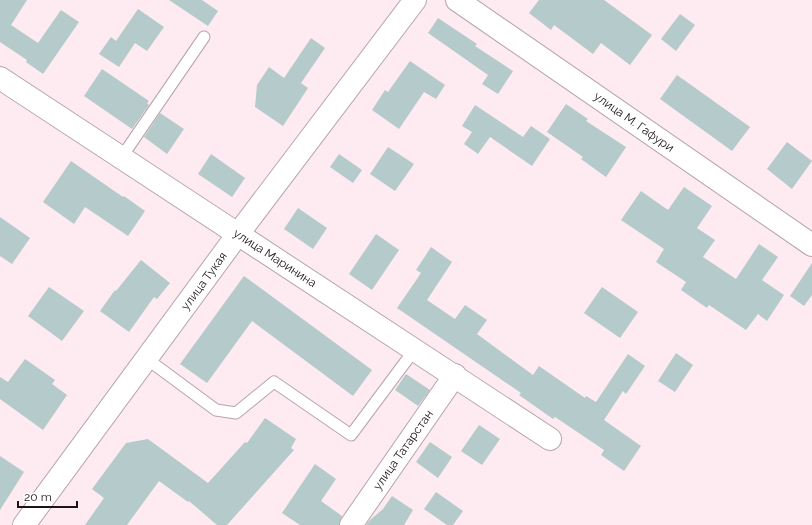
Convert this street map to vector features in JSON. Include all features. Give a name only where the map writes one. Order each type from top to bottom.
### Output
[{"type":"street","name":"улица Тукая","points":[[24,525],[238,234],[415,0]]},
{"type":"street","name":"улица М. Гафури","points":[[457,0],[812,245]]},
{"type":"street","name":"улица Маринина","points":[[0,78],[455,375],[550,439]]},
{"type":"street","name":"улица Татарстан","points":[[351,525],[455,375]]},
{"type":"lane","points":[[121,158],[204,37]]},
{"type":"lane","points":[[146,359],[216,410],[236,413],[274,382],[351,435],[415,349]]},
{"type":"building","points":[[0,0],[27,0],[11,25],[38,43],[61,10],[79,22],[43,74],[26,62],[27,60],[0,42]]},
{"type":"building","points":[[169,0],[202,0],[218,11],[208,26]]},
{"type":"building","points":[[539,0],[604,0],[652,35],[630,65],[601,43],[593,54],[554,25],[551,30],[529,13]]},
{"type":"building","points":[[138,9],[164,27],[147,51],[135,43],[119,67],[99,54],[111,37],[116,41]]},
{"type":"building","points":[[680,14],[695,25],[676,51],[661,39]]},
{"type":"building","points":[[438,18],[477,44],[475,46],[513,71],[498,94],[482,84],[488,75],[428,33]]},
{"type":"building","points":[[311,38],[325,48],[301,83],[308,88],[283,126],[255,107],[257,85],[269,67],[284,78]]},
{"type":"building","points":[[410,61],[445,85],[436,99],[424,92],[399,129],[372,110],[385,90],[388,92]]},
{"type":"building","points":[[102,69],[149,101],[147,103],[149,105],[132,129],[84,96]]},
{"type":"building","points":[[677,75],[750,127],[732,151],[660,99]]},
{"type":"building","points":[[566,104],[588,119],[586,121],[626,147],[606,177],[581,159],[583,157],[547,132]]},
{"type":"building","points":[[475,105],[523,137],[531,126],[550,139],[532,166],[490,137],[478,154],[464,144],[472,132],[462,126]]},
{"type":"building","points":[[160,113],[184,129],[167,154],[144,137]]},
{"type":"building","points":[[787,142],[812,161],[792,189],[767,169]]},
{"type":"building","points":[[388,147],[414,164],[395,191],[370,174]]},
{"type":"building","points":[[211,154],[245,178],[232,197],[198,174]]},
{"type":"building","points":[[339,154],[362,170],[353,183],[330,167]]},
{"type":"building","points":[[71,161],[145,211],[128,236],[85,207],[74,224],[43,202]]},
{"type":"building","points":[[684,187],[712,206],[697,228],[715,240],[703,257],[736,279],[759,244],[778,257],[762,280],[784,295],[767,321],[758,314],[746,330],[709,305],[707,308],[681,290],[686,282],[656,262],[664,249],[621,220],[641,191],[668,210]]},
{"type":"building","points":[[298,208],[327,228],[313,249],[284,229]]},
{"type":"building","points":[[0,217],[30,238],[12,264],[0,256]]},
{"type":"building","points":[[376,234],[399,250],[372,290],[349,274]]},
{"type":"building","points":[[431,247],[452,262],[427,300],[455,319],[465,305],[487,320],[477,334],[533,375],[539,366],[585,398],[586,396],[596,402],[628,354],[645,366],[626,394],[623,391],[604,420],[641,446],[624,471],[601,455],[604,450],[555,417],[553,419],[519,395],[521,393],[397,308],[421,273],[416,270]]},
{"type":"building","points":[[141,260],[170,283],[157,299],[154,297],[129,332],[100,311],[115,290],[116,291]]},
{"type":"building","points":[[812,263],[812,295],[804,306],[790,296]]},
{"type":"building","points":[[244,276],[372,370],[353,396],[252,321],[207,383],[180,364]]},
{"type":"building","points":[[49,287],[84,311],[62,341],[28,316]]},
{"type":"building","points":[[602,287],[638,312],[620,338],[584,313]]},
{"type":"building","points":[[676,353],[693,365],[675,392],[658,381]]},
{"type":"building","points":[[25,359],[55,380],[52,384],[67,395],[43,430],[0,399],[0,377],[8,382]]},
{"type":"building","points":[[406,374],[430,390],[418,406],[395,390]]},
{"type":"building","points":[[265,418],[296,439],[291,448],[294,450],[227,525],[217,525],[189,501],[188,502],[159,481],[127,525],[85,525],[104,498],[92,489],[126,443],[148,439],[208,483],[245,442],[247,443]]},
{"type":"building","points":[[479,425],[500,439],[482,465],[461,451]]},
{"type":"building","points":[[430,442],[452,457],[438,478],[416,462]]},
{"type":"building","points":[[0,456],[24,472],[0,510]]},
{"type":"building","points":[[315,464],[336,479],[321,501],[342,516],[339,525],[300,525],[282,513]]},
{"type":"building","points":[[436,492],[463,511],[453,525],[447,525],[424,509]]},
{"type":"building","points":[[392,496],[413,510],[404,525],[366,525],[383,509]]}]
